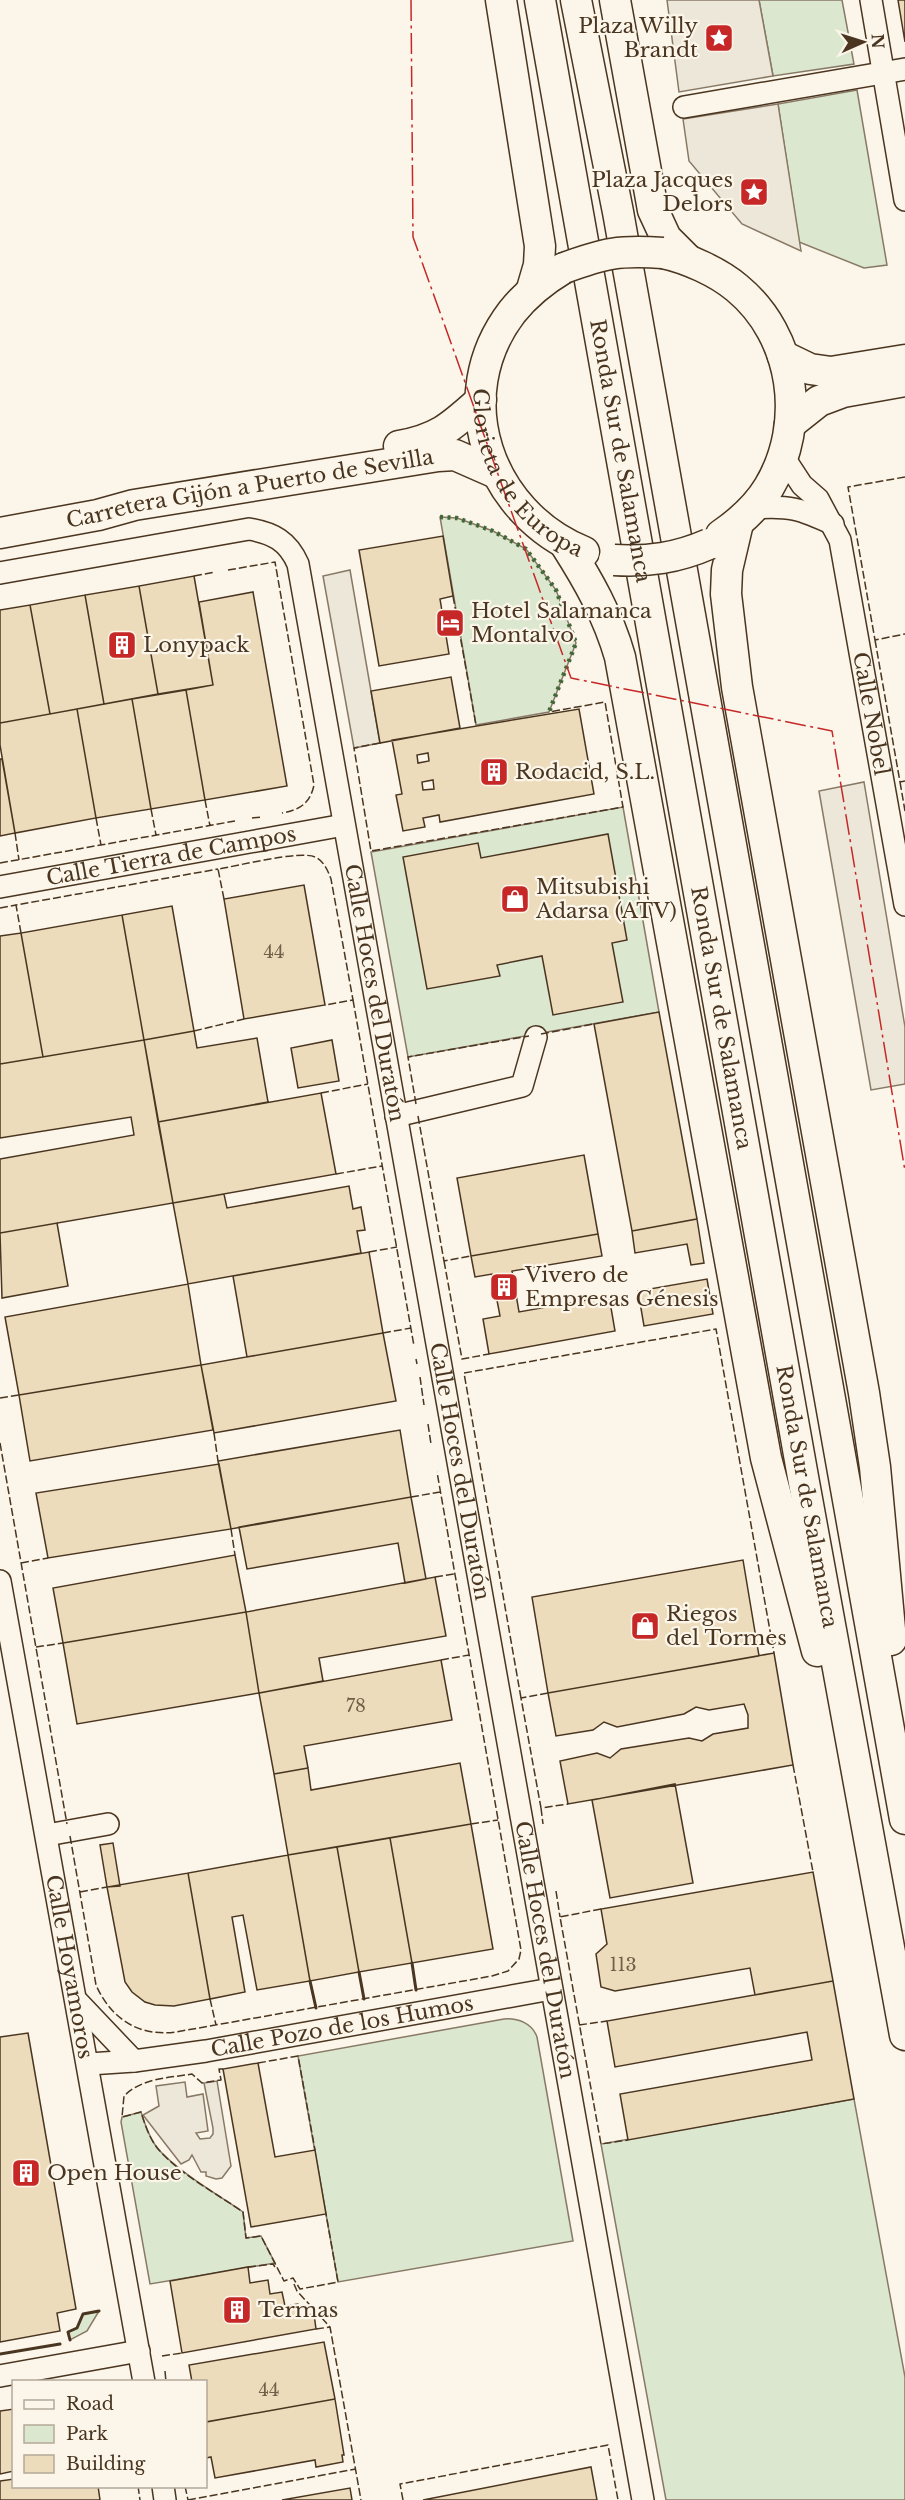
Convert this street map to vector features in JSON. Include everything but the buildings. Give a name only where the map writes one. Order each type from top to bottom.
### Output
[{"type":"highway","points":[[501,0],[540,246],[539,265],[532,289]]},
{"type":"highway","name":"Ronda Sur de Salamanca","points":[[540,0],[905,2035]]},
{"type":"highway","name":"Ronda Sur de Salamanca","points":[[576,0],[618,212],[905,1819]]},
{"type":"highway","points":[[615,0],[653,210],[674,255]]},
{"type":"highway","name":"Glorieta de Europa","points":[[617,252],[674,255],[736,286],[756,306],[774,335],[789,379],[790,424],[783,456],[769,487],[746,516],[709,544],[685,554],[646,562],[592,556],[564,544],[532,522],[509,495],[486,448],[481,400],[484,372],[496,338],[512,312],[532,289],[564,268],[601,254],[617,252]]},
{"type":"highway","points":[[783,356],[810,369],[831,372],[905,360]]},
{"type":"highway","points":[[790,424],[819,401],[835,395],[905,381]]},
{"type":"highway","name":"Carretera Gijón a Puerto de Sevilla","points":[[0,514],[423,441],[434,437],[457,421],[481,400]]},
{"type":"highway","name":"Carretera Gijón a Puerto de Sevilla","points":[[0,533],[134,506],[438,456],[455,455],[496,472]]},
{"type":"highway","points":[[746,516],[727,570],[726,594],[737,687],[864,1393],[875,1467],[894,1671],[905,1748]]},
{"type":"highway","points":[[564,544],[591,584],[612,630],[621,657],[766,1458],[825,1679],[839,1758],[883,1913]]},
{"type":"street","points":[[871,0],[905,200]]},
{"type":"street","points":[[684,107],[905,69]]},
{"type":"street","name":"Calle Nobel","points":[[783,456],[802,485],[818,500],[840,540],[848,571],[905,905]]},
{"type":"street","points":[[746,516],[778,506],[803,510],[833,524]]},
{"type":"street","name":"Calle Hoces del Duratón","points":[[0,573],[249,529],[278,537],[287,545],[298,564],[643,2500]]},
{"type":"street","name":"Calle Tierra de Campos","points":[[0,887],[344,825]]},
{"type":"street","points":[[396,1116],[522,1086],[536,1037]]},
{"type":"street","name":"Calle Hoyamoros","points":[[0,1581],[78,2002],[144,2380]]},
{"type":"street","points":[[47,1835],[108,1824]]},
{"type":"street","name":"Calle Pozo de los Humos","points":[[89,2064],[134,2061],[206,2051],[551,1989]]},
{"type":"street","points":[[78,2002],[134,2061]]},
{"type":"street","points":[[0,2376],[139,2351]]},
{"type":"green space","points":[[759,0],[842,0],[854,64],[773,76]]},
{"type":"green space","points":[[857,90],[887,265],[864,268],[799,242],[778,104]]},
{"type":"green space","points":[[440,517],[457,518],[493,531],[526,549],[556,590],[576,643],[549,712],[476,725]]},
{"type":"green space","points":[[623,807],[659,1012],[408,1057],[371,852]]},
{"type":"green space","points":[[504,2019],[524,2022],[532,2028],[537,2037],[573,2241],[338,2282],[298,2056]]},
{"type":"green space","points":[[854,2099],[905,2377],[905,2500],[666,2500],[601,2144]]},
{"type":"green space","points":[[141,2112],[150,2137],[159,2150],[188,2175],[243,2212],[246,2238],[261,2236],[275,2263],[150,2284],[121,2122],[122,2117]]},
{"type":"green space","points":[[99,2311],[87,2331],[70,2340],[68,2332],[77,2328],[83,2314]]},
{"type":"shaded area","name":"Plaza Willy Brandt","points":[[667,0],[759,0],[773,76],[679,92]]},
{"type":"shaded area","name":"Plaza Jacques Delors","points":[[778,104],[801,251],[742,224],[689,161],[683,119]]},
{"type":"shaded area","points":[[350,570],[380,743],[354,748],[323,576]]},
{"type":"shaded area","points":[[864,782],[905,1027],[905,1084],[871,1090],[819,791]]},
{"type":"shaded area","points":[[217,2081],[231,2166],[222,2178],[216,2179],[206,2176],[206,2172],[201,2172],[192,2155],[189,2160],[181,2164],[143,2115],[159,2106],[156,2086],[185,2082],[187,2097],[203,2094],[208,2131],[196,2133],[200,2139],[210,2138],[213,2128],[204,2083]]},
{"type":"hedge","points":[[440,517],[457,518],[493,531],[526,549],[556,590],[576,643],[549,712]]},
{"type":"fence","points":[[905,477],[848,487],[875,640],[905,634]]},
{"type":"fence","points":[[228,570],[275,562],[314,785],[310,797],[303,805],[282,813]]},
{"type":"fence","points":[[194,576],[215,572]]},
{"type":"fence","points":[[453,596],[476,725]]},
{"type":"fence","points":[[875,640],[900,782],[905,781]]},
{"type":"fence","points":[[380,743],[354,748],[371,851],[623,807],[605,702],[549,712]]},
{"type":"fence","points":[[900,782],[905,811]]},
{"type":"fence","points":[[205,800],[210,826]]},
{"type":"fence","points":[[151,809],[156,835]]},
{"type":"fence","points":[[252,818],[262,817]]},
{"type":"fence","points":[[96,818],[101,845]]},
{"type":"fence","points":[[0,863],[235,821]]},
{"type":"fence","points":[[15,833],[19,860]]},
{"type":"fence","points":[[224,899],[218,869],[268,859],[307,855],[321,861],[331,879],[353,1000],[325,1005]]},
{"type":"fence","points":[[21,933],[16,905],[218,869]]},
{"type":"fence","points":[[0,908],[16,905]]},
{"type":"fence","points":[[353,1000],[414,1346]]},
{"type":"fence","points":[[194,1031],[244,1019]]},
{"type":"fence","points":[[541,1034],[594,1024]]},
{"type":"fence","points":[[416,1104],[408,1057],[529,1036]]},
{"type":"fence","points":[[321,1093],[368,1084]]},
{"type":"fence","points":[[418,1116],[444,1261],[471,1256]]},
{"type":"fence","points":[[336,1174],[382,1166]]},
{"type":"fence","points":[[369,1252],[397,1247]]},
{"type":"fence","points":[[444,1261],[462,1359],[489,1354]]},
{"type":"fence","points":[[383,1333],[411,1328]]},
{"type":"fence","points":[[521,1698],[464,1373],[716,1329],[774,1653]]},
{"type":"fence","points":[[416,1359],[417,1364]]},
{"type":"fence","points":[[420,1377],[424,1405]]},
{"type":"fence","points":[[0,1398],[19,1395]]},
{"type":"fence","points":[[428,1424],[431,1444]]},
{"type":"fence","points":[[214,1433],[218,1461]]},
{"type":"fence","points":[[0,1443],[67,1824]]},
{"type":"fence","points":[[70,1836],[96,1985],[102,1997],[118,2016],[150,2032],[176,2032],[492,1976],[508,1971],[519,1959],[521,1950],[437,1472]]},
{"type":"fence","points":[[411,1497],[440,1492]]},
{"type":"fence","points":[[231,1529],[235,1555]]},
{"type":"fence","points":[[21,1563],[48,1558]]},
{"type":"fence","points":[[435,1577],[454,1574]]},
{"type":"fence","points":[[36,1647],[63,1643]]},
{"type":"fence","points":[[441,1660],[469,1655]]},
{"type":"fence","points":[[548,1693],[521,1698],[541,1808],[568,1804]]},
{"type":"fence","points":[[793,1765],[813,1872]]},
{"type":"fence","points":[[541,1808],[543,1824]]},
{"type":"fence","points":[[471,1824],[498,1820]]},
{"type":"fence","points":[[80,1892],[107,1887]]},
{"type":"fence","points":[[556,1891],[560,1917]]},
{"type":"fence","points":[[601,1909],[560,1917],[601,2144],[628,2140]]},
{"type":"fence","points":[[210,1999],[216,2025]]},
{"type":"fence","points":[[579,2025],[607,2021]]},
{"type":"fence","points":[[258,2063],[298,2056],[315,2150]]},
{"type":"fence","points":[[223,2069],[219,2069],[221,2080],[202,2083],[192,2074],[147,2082],[124,2096],[122,2117],[141,2112],[150,2137],[159,2150],[188,2175],[243,2212],[246,2238],[261,2236],[284,2281],[293,2278],[300,2289],[338,2282],[326,2214]]},
{"type":"fence","points":[[248,2267],[273,2264],[275,2267]]},
{"type":"fence","points":[[294,2284],[297,2291],[330,2327],[361,2500]]},
{"type":"fence","points":[[316,2329],[330,2327]]},
{"type":"fence","points":[[162,2356],[182,2353]]},
{"type":"fence","points":[[165,2371],[166,2380]]},
{"type":"fence","points":[[403,2500],[400,2484],[608,2445],[618,2500]]},
{"type":"fence","points":[[188,2500],[356,2469]]},
{"type":"fence","points":[[138,2488],[140,2500]]},
{"type":"fence","points":[[185,2488],[188,2500]]},
{"type":"wall","points":[[412,1963],[416,1990]]},
{"type":"wall","points":[[359,1972],[364,1999]]},
{"type":"wall","points":[[310,1981],[316,2008]]},
{"type":"wall","points":[[70,2340],[68,2332],[77,2328],[83,2314],[99,2311]]},
{"type":"wall","points":[[0,2354],[60,2344]]},
{"type":"power","points":[[411,0],[413,237],[571,678],[832,731],[905,1171]]},
{"type":"place","name":"Plaza Willy Brandt","points":[[719,38]]},
{"type":"place","name":"Plaza Jacques Delors","points":[[754,192]]},
{"type":"place","name":"Hotel Salamanca Montalvo","points":[[450,623]]},
{"type":"place","name":"Lonypack","points":[[122,645]]},
{"type":"place","name":"Rodacid, S.L.","points":[[494,772]]},
{"type":"place","name":"Mitsubishi Adarsa (ATV)","points":[[515,899]]},
{"type":"place","name":"Vivero de Empresas Génesis","points":[[504,1287]]},
{"type":"place","name":"Riegos del Tormes","points":[[645,1626]]},
{"type":"place","name":"Open House","points":[[26,2173]]},
{"type":"place","name":"Termas","points":[[237,2310]]}]
